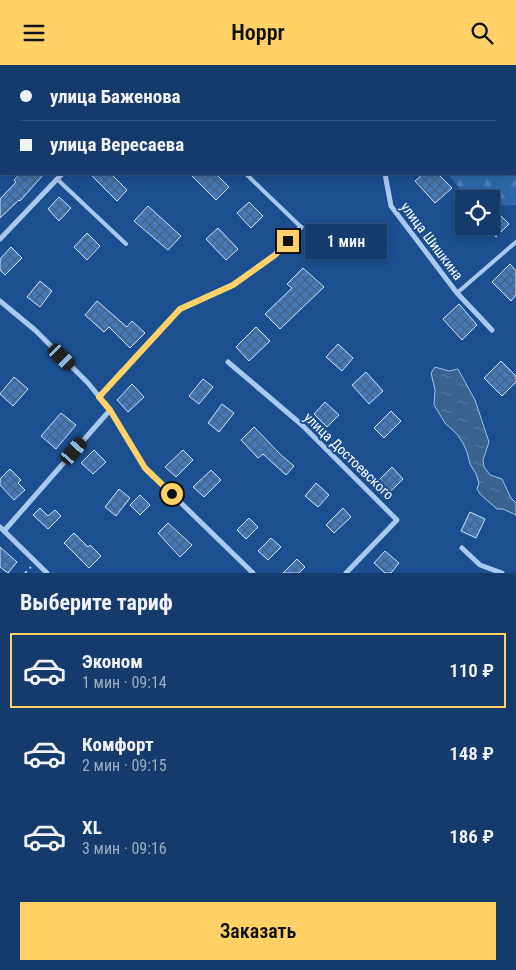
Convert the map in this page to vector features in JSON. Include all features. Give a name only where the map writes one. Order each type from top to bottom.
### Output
[{"type":"street","points":[[0,239],[61,175]]},
{"type":"street","name":"улица Шишкина","points":[[385,175],[391,206],[457,293],[492,330]]},
{"type":"street","points":[[99,397],[180,309],[233,285],[275,255],[301,227]]},
{"type":"street","points":[[0,301],[35,330],[88,383],[110,410],[145,468],[252,573]]},
{"type":"street","name":"улица Достоевского","points":[[228,362],[302,425],[398,520],[346,573]]},
{"type":"street","points":[[47,573],[2,529],[110,410]]},
{"type":"street","points":[[462,548],[480,565],[502,573]]},
{"type":"lane","points":[[247,175],[301,227]]},
{"type":"lane","points":[[57,179],[126,244]]},
{"type":"lane","name":"улица Шишкина","points":[[457,293],[516,241]]},
{"type":"green space","points":[[449,175],[516,175],[516,205],[500,206],[500,190],[461,190]]},
{"type":"water","points":[[435,367],[449,371],[458,369],[475,400],[489,442],[483,460],[484,467],[490,475],[502,479],[511,498],[516,503],[516,515],[503,509],[497,509],[477,489],[479,483],[463,443],[457,434],[445,423],[434,405],[435,390],[431,373]]},
{"type":"building","points":[[19,175],[43,175],[20,201],[0,218],[0,199],[16,182],[14,180]]},
{"type":"building","points":[[91,175],[112,175],[127,190],[117,201]]},
{"type":"building","points":[[191,175],[217,175],[229,187],[216,200]]},
{"type":"building","points":[[422,175],[439,175],[452,188],[435,203],[415,181]]},
{"type":"building","points":[[59,197],[71,208],[59,221],[48,209]]},
{"type":"building","points":[[249,202],[263,216],[251,228],[237,213]]},
{"type":"building","points":[[148,206],[181,236],[168,250],[134,221]]},
{"type":"building","points":[[500,215],[509,224],[500,233]]},
{"type":"building","points":[[218,228],[238,249],[226,260],[206,239]]},
{"type":"building","points":[[87,233],[100,246],[87,260],[74,247]]},
{"type":"building","points":[[11,247],[22,258],[5,275],[0,270],[0,259]]},
{"type":"building","points":[[510,264],[516,271],[516,295],[511,301],[492,282]]},
{"type":"building","points":[[303,268],[324,287],[280,329],[265,314],[292,288],[287,284]]},
{"type":"building","points":[[40,281],[52,291],[40,307],[27,297]]},
{"type":"building","points":[[97,301],[127,327],[132,321],[145,333],[130,348],[109,327],[104,332],[85,315]]},
{"type":"building","points":[[459,304],[477,325],[462,340],[443,319]]},
{"type":"building","points":[[256,327],[270,341],[249,361],[236,347]]},
{"type":"building","points":[[338,344],[353,358],[342,371],[326,357]]},
{"type":"building","points":[[501,361],[516,376],[516,382],[502,396],[484,378]]},
{"type":"building","points":[[366,372],[383,391],[369,404],[352,385]]},
{"type":"building","points":[[14,377],[28,389],[13,406],[0,394]]},
{"type":"building","points":[[203,379],[213,387],[199,404],[189,396]]},
{"type":"building","points":[[132,384],[144,397],[128,412],[117,400]]},
{"type":"building","points":[[325,402],[339,415],[327,427],[314,414]]},
{"type":"building","points":[[222,404],[234,413],[219,432],[208,423]]},
{"type":"building","points":[[391,411],[401,421],[384,438],[374,428]]},
{"type":"building","points":[[61,413],[76,425],[56,449],[41,436]]},
{"type":"building","points":[[254,427],[294,466],[286,475],[263,454],[258,458],[241,440]]},
{"type":"building","points":[[94,450],[106,462],[93,474],[81,463]]},
{"type":"building","points":[[183,450],[193,460],[176,477],[165,467]]},
{"type":"building","points":[[392,467],[403,479],[389,493],[378,481]]},
{"type":"building","points":[[10,469],[21,480],[18,483],[25,490],[14,500],[0,485],[0,479]]},
{"type":"building","points":[[211,470],[221,480],[204,497],[193,487]]},
{"type":"building","points":[[316,483],[329,495],[318,507],[305,496]]},
{"type":"building","points":[[119,489],[130,498],[116,516],[105,507]]},
{"type":"building","points":[[140,495],[150,505],[140,515],[130,505]]},
{"type":"building","points":[[40,508],[48,516],[55,510],[61,516],[48,529],[33,515]]},
{"type":"building","points":[[343,508],[351,517],[334,533],[326,525]]},
{"type":"building","points":[[470,512],[485,519],[476,538],[461,531]]},
{"type":"building","points":[[249,518],[258,527],[246,539],[237,530]]},
{"type":"building","points":[[168,523],[192,545],[180,557],[158,533]]},
{"type":"building","points":[[74,533],[88,547],[90,545],[101,556],[89,568],[64,543]]},
{"type":"building","points":[[271,538],[281,547],[268,560],[258,551]]},
{"type":"building","points":[[0,547],[17,562],[8,573],[0,567]]},
{"type":"building","points":[[385,551],[399,563],[391,573],[385,573],[374,563]]},
{"type":"building","points":[[297,559],[305,567],[299,573],[283,573]]},
{"type":"route","points":[[172,494],[145,468],[110,410],[99,397],[180,309],[233,285],[275,255],[288,241]]}]
